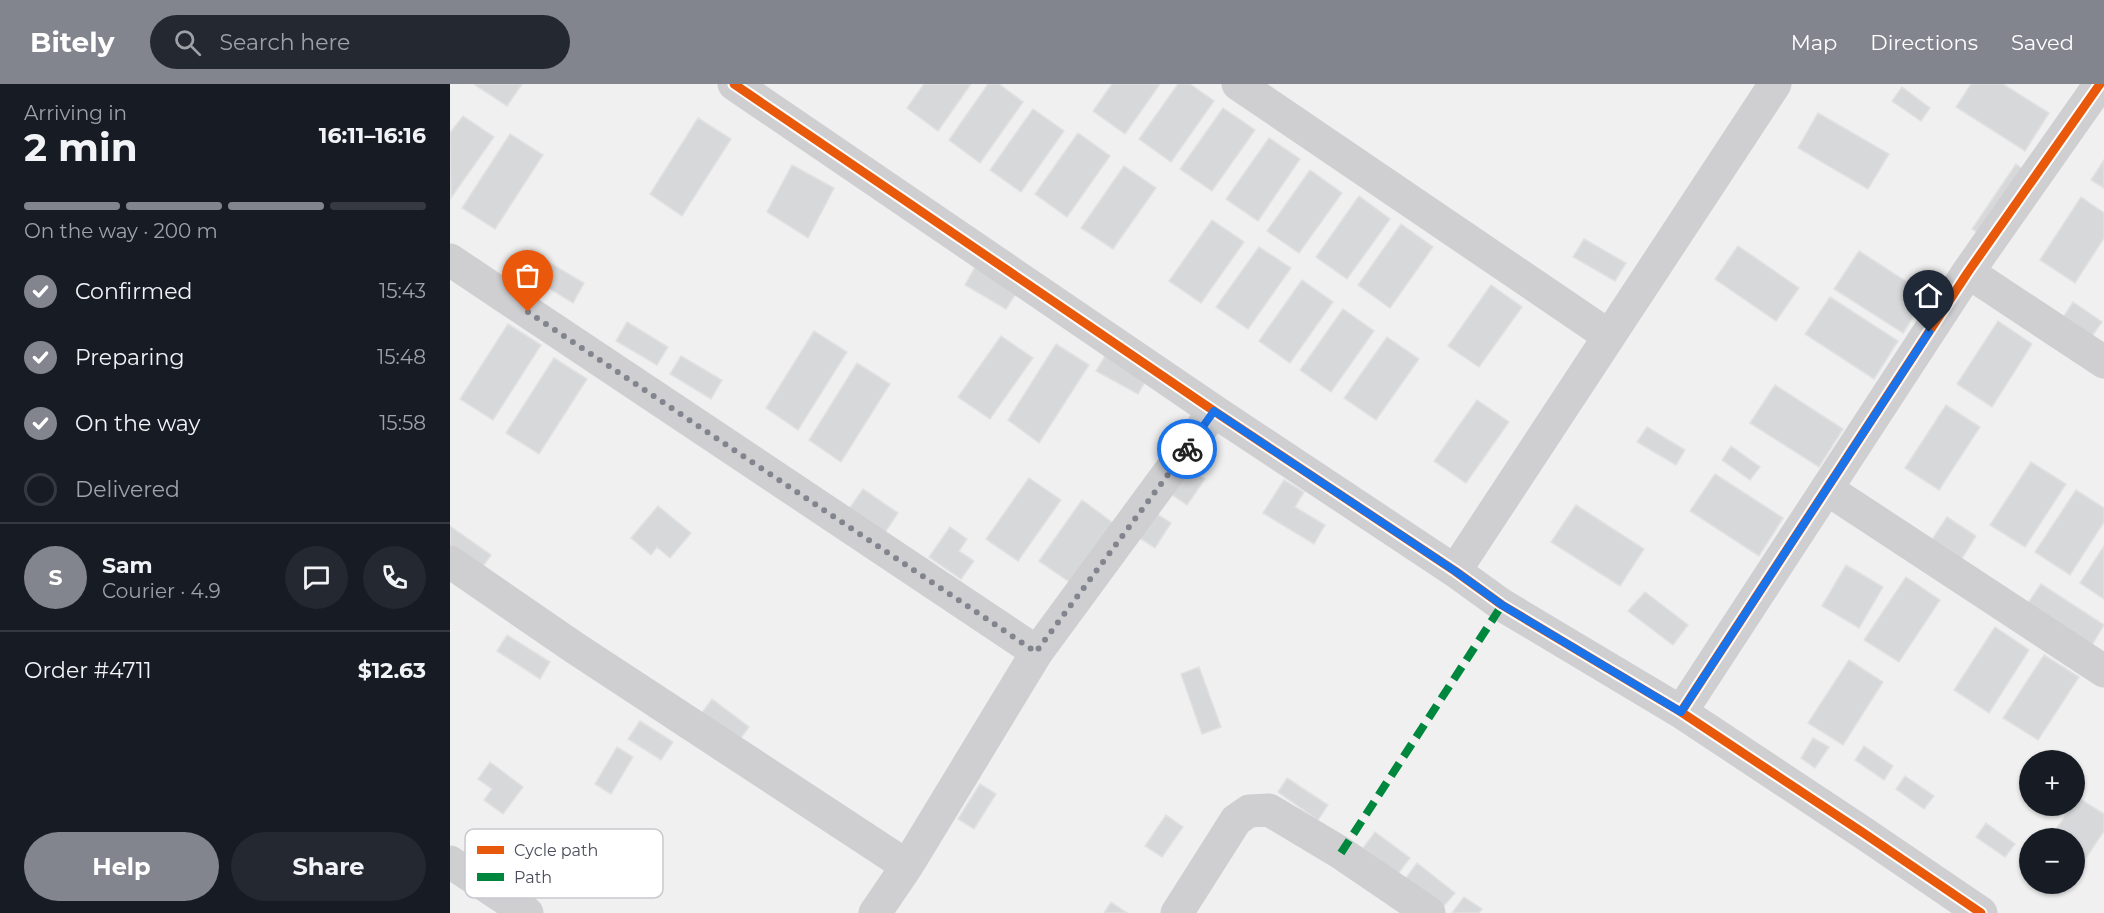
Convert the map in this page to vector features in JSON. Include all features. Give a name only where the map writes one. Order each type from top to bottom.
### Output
[{"type":"street","points":[[734,84],[1502,605],[1681,712],[1862,832],[1973,911]]},
{"type":"street","points":[[1238,84],[1609,336]]},
{"type":"street","points":[[1455,571],[1775,84]]},
{"type":"street","points":[[1681,712],[1968,272],[2100,84]]},
{"type":"street","points":[[450,260],[1036,652]]},
{"type":"street","points":[[1968,272],[2104,362]]},
{"type":"street","points":[[875,913],[907,866],[1036,652],[1214,411]]},
{"type":"street","points":[[1827,489],[2104,671]]},
{"type":"street","points":[[450,562],[575,648],[907,866]]},
{"type":"street","points":[[1177,913],[1236,820],[1249,811],[1269,810],[1341,853],[1429,913]]},
{"type":"street","points":[[450,862],[465,872]]},
{"type":"street","points":[[504,898],[527,913]]},
{"type":"building","points":[[476,84],[522,84],[507,106]]},
{"type":"building","points":[[924,84],[971,84],[938,131],[907,108]]},
{"type":"building","points":[[988,84],[999,84],[1023,102],[980,163],[949,140]]},
{"type":"building","points":[[1112,84],[1160,84],[1125,134],[1093,111]]},
{"type":"building","points":[[1178,84],[1190,84],[1214,101],[1171,162],[1139,139]]},
{"type":"building","points":[[1971,84],[2003,84],[2049,113],[2025,151],[1956,107]]},
{"type":"building","points":[[1902,87],[1930,108],[1921,121],[1892,101]]},
{"type":"building","points":[[1223,108],[1255,130],[1212,191],[1180,169]]},
{"type":"building","points":[[1033,109],[1064,131],[1021,192],[990,170]]},
{"type":"building","points":[[1818,113],[1889,154],[1868,189],[1798,148]]},
{"type":"building","points":[[463,116],[494,137],[451,198],[450,133]]},
{"type":"building","points":[[698,118],[731,139],[682,216],[650,194]]},
{"type":"building","points":[[1078,133],[1110,156],[1067,217],[1035,194]]},
{"type":"building","points":[[510,134],[543,155],[495,229],[462,208]]},
{"type":"building","points":[[1269,138],[1300,159],[1258,221],[1226,199]]},
{"type":"building","points":[[2104,160],[2104,188],[2091,180]]},
{"type":"building","points":[[2016,164],[2025,171],[1982,235],[1972,229]]},
{"type":"building","points":[[792,165],[834,188],[808,238],[767,212]]},
{"type":"building","points":[[1124,166],[1156,188],[1113,249],[1081,228]]},
{"type":"building","points":[[1310,170],[1342,193],[1299,253],[1267,231]]},
{"type":"building","points":[[1359,196],[1390,219],[1347,279],[1316,257]]},
{"type":"building","points":[[2081,197],[2104,213],[2104,238],[2075,283],[2040,260]]},
{"type":"building","points":[[1212,220],[1244,242],[1201,303],[1169,281]]},
{"type":"building","points":[[1401,224],[1433,247],[1390,308],[1358,285]]},
{"type":"building","points":[[1584,239],[1626,263],[1615,281],[1573,257]]},
{"type":"building","points":[[1738,246],[1799,288],[1776,321],[1715,279]]},
{"type":"building","points":[[1259,247],[1291,268],[1248,329],[1216,307]]},
{"type":"building","points":[[1859,251],[1927,295],[1903,333],[1834,289]]},
{"type":"building","points":[[543,259],[584,283],[573,303],[532,278]]},
{"type":"building","points":[[975,267],[1017,292],[1006,309],[965,285]]},
{"type":"building","points":[[1302,280],[1333,302],[1290,363],[1259,341]]},
{"type":"building","points":[[1491,285],[1522,307],[1479,367],[1448,346]]},
{"type":"building","points":[[1830,297],[1898,341],[1874,379],[1805,334]]},
{"type":"building","points":[[2073,302],[2102,322],[2092,336],[2064,316]]},
{"type":"building","points":[[1343,309],[1374,331],[1331,392],[1300,370]]},
{"type":"building","points":[[1998,321],[2032,344],[1992,407],[1957,384]]},
{"type":"building","points":[[627,322],[668,347],[657,365],[616,341]]},
{"type":"building","points":[[508,324],[541,345],[493,420],[460,399]]},
{"type":"building","points":[[814,331],[847,352],[798,430],[766,408]]},
{"type":"building","points":[[1001,336],[1033,358],[990,419],[958,397]]},
{"type":"building","points":[[1387,337],[1419,359],[1376,420],[1344,398]]},
{"type":"building","points":[[1056,344],[1089,365],[1039,443],[1008,420]]},
{"type":"building","points":[[1107,353],[1148,377],[1138,394],[1096,371]]},
{"type":"building","points":[[681,356],[722,380],[711,399],[670,374]]},
{"type":"building","points":[[554,358],[587,379],[539,454],[506,433]]},
{"type":"building","points":[[857,363],[890,384],[841,462],[809,440]]},
{"type":"building","points":[[1775,385],[1843,429],[1819,467],[1750,423]]},
{"type":"building","points":[[1477,400],[1509,422],[1466,483],[1434,461]]},
{"type":"building","points":[[1946,405],[1980,427],[1939,490],[1905,468]]},
{"type":"building","points":[[1647,427],[1685,450],[1676,465],[1637,442]]},
{"type":"building","points":[[1731,446],[1760,467],[1750,480],[1722,460]]},
{"type":"building","points":[[2031,462],[2066,484],[2025,547],[1990,525]]},
{"type":"building","points":[[1189,468],[1205,479],[1187,505],[1171,494]]},
{"type":"building","points":[[1715,474],[1783,518],[1759,556],[1690,511]]},
{"type":"building","points":[[1029,478],[1061,500],[1018,561],[986,539]]},
{"type":"building","points":[[1284,480],[1304,492],[1295,507],[1325,525],[1314,544],[1263,513]]},
{"type":"building","points":[[863,489],[898,513],[884,534],[849,509]]},
{"type":"building","points":[[2076,490],[2104,508],[2104,522],[2070,575],[2035,552]]},
{"type":"building","points":[[1082,500],[1113,523],[1071,583],[1039,561]]},
{"type":"building","points":[[1576,505],[1644,549],[1620,586],[1551,542]]},
{"type":"building","points":[[658,506],[691,533],[670,558],[657,547],[651,555],[631,538]]},
{"type":"building","points":[[1154,512],[1171,523],[1155,548],[1138,537]]},
{"type":"building","points":[[1947,517],[1976,536],[1961,560],[1931,541]]},
{"type":"building","points":[[450,526],[491,555],[481,569],[450,547]]},
{"type":"building","points":[[950,527],[967,539],[959,551],[974,561],[961,579],[929,557]]},
{"type":"building","points":[[2104,546],[2104,599],[2080,583]]},
{"type":"building","points":[[1846,565],[1883,587],[1859,628],[1822,606]]},
{"type":"building","points":[[1906,577],[1940,600],[1899,662],[1864,640]]},
{"type":"building","points":[[2041,584],[2104,625],[2092,645],[2028,603]]},
{"type":"building","points":[[1645,592],[1688,625],[1673,645],[1628,611]]},
{"type":"building","points":[[1995,627],[2029,650],[1989,713],[1954,690]]},
{"type":"building","points":[[507,635],[550,662],[540,679],[497,651]]},
{"type":"building","points":[[2044,655],[2079,677],[2038,740],[2003,718]]},
{"type":"building","points":[[1849,660],[1883,682],[1843,745],[1808,723]]},
{"type":"building","points":[[1199,667],[1221,727],[1202,734],[1181,674]]},
{"type":"building","points":[[712,699],[749,727],[738,742],[701,714]]},
{"type":"building","points":[[640,721],[673,742],[661,760],[628,739]]},
{"type":"building","points":[[1813,738],[1829,747],[1815,768],[1801,758]]},
{"type":"building","points":[[1864,746],[1893,766],[1884,780],[1855,760]]},
{"type":"building","points":[[617,747],[633,757],[611,794],[595,784]]},
{"type":"building","points":[[490,762],[523,787],[503,814],[484,800],[492,789],[478,779]]},
{"type":"building","points":[[1905,776],[1934,796],[1924,809],[1896,789]]},
{"type":"building","points":[[1287,778],[1328,805],[1318,820],[1278,792]]},
{"type":"building","points":[[980,784],[996,794],[974,829],[958,819]]},
{"type":"building","points":[[2085,802],[2104,814],[2104,831],[2085,860],[2085,828],[2057,828],[2065,816],[2085,816]]},
{"type":"building","points":[[1166,815],[1183,827],[1162,857],[1145,846]]},
{"type":"building","points":[[1986,823],[2015,844],[2005,857],[1976,837]]},
{"type":"building","points":[[1375,832],[1410,858],[1398,874],[1363,848]]},
{"type":"building","points":[[1417,863],[1455,893],[1443,907],[1406,878]]},
{"type":"building","points":[[1464,897],[1482,909],[1479,913],[1452,913]]},
{"type":"building","points":[[1111,902],[1127,913],[1104,913]]},
{"type":"marked path","points":[[1341,853],[1502,605]]},
{"type":"cycle path","points":[[734,84],[1502,605],[1681,712],[1981,913]]},
{"type":"cycle path","points":[[1681,712],[1968,272],[2100,84]]},
{"type":"way so far","points":[[528,312],[1036,652],[1187,449]]},
{"type":"route","points":[[1187,449],[1214,411],[1455,571],[1502,605],[1681,712],[1929,332]]}]
